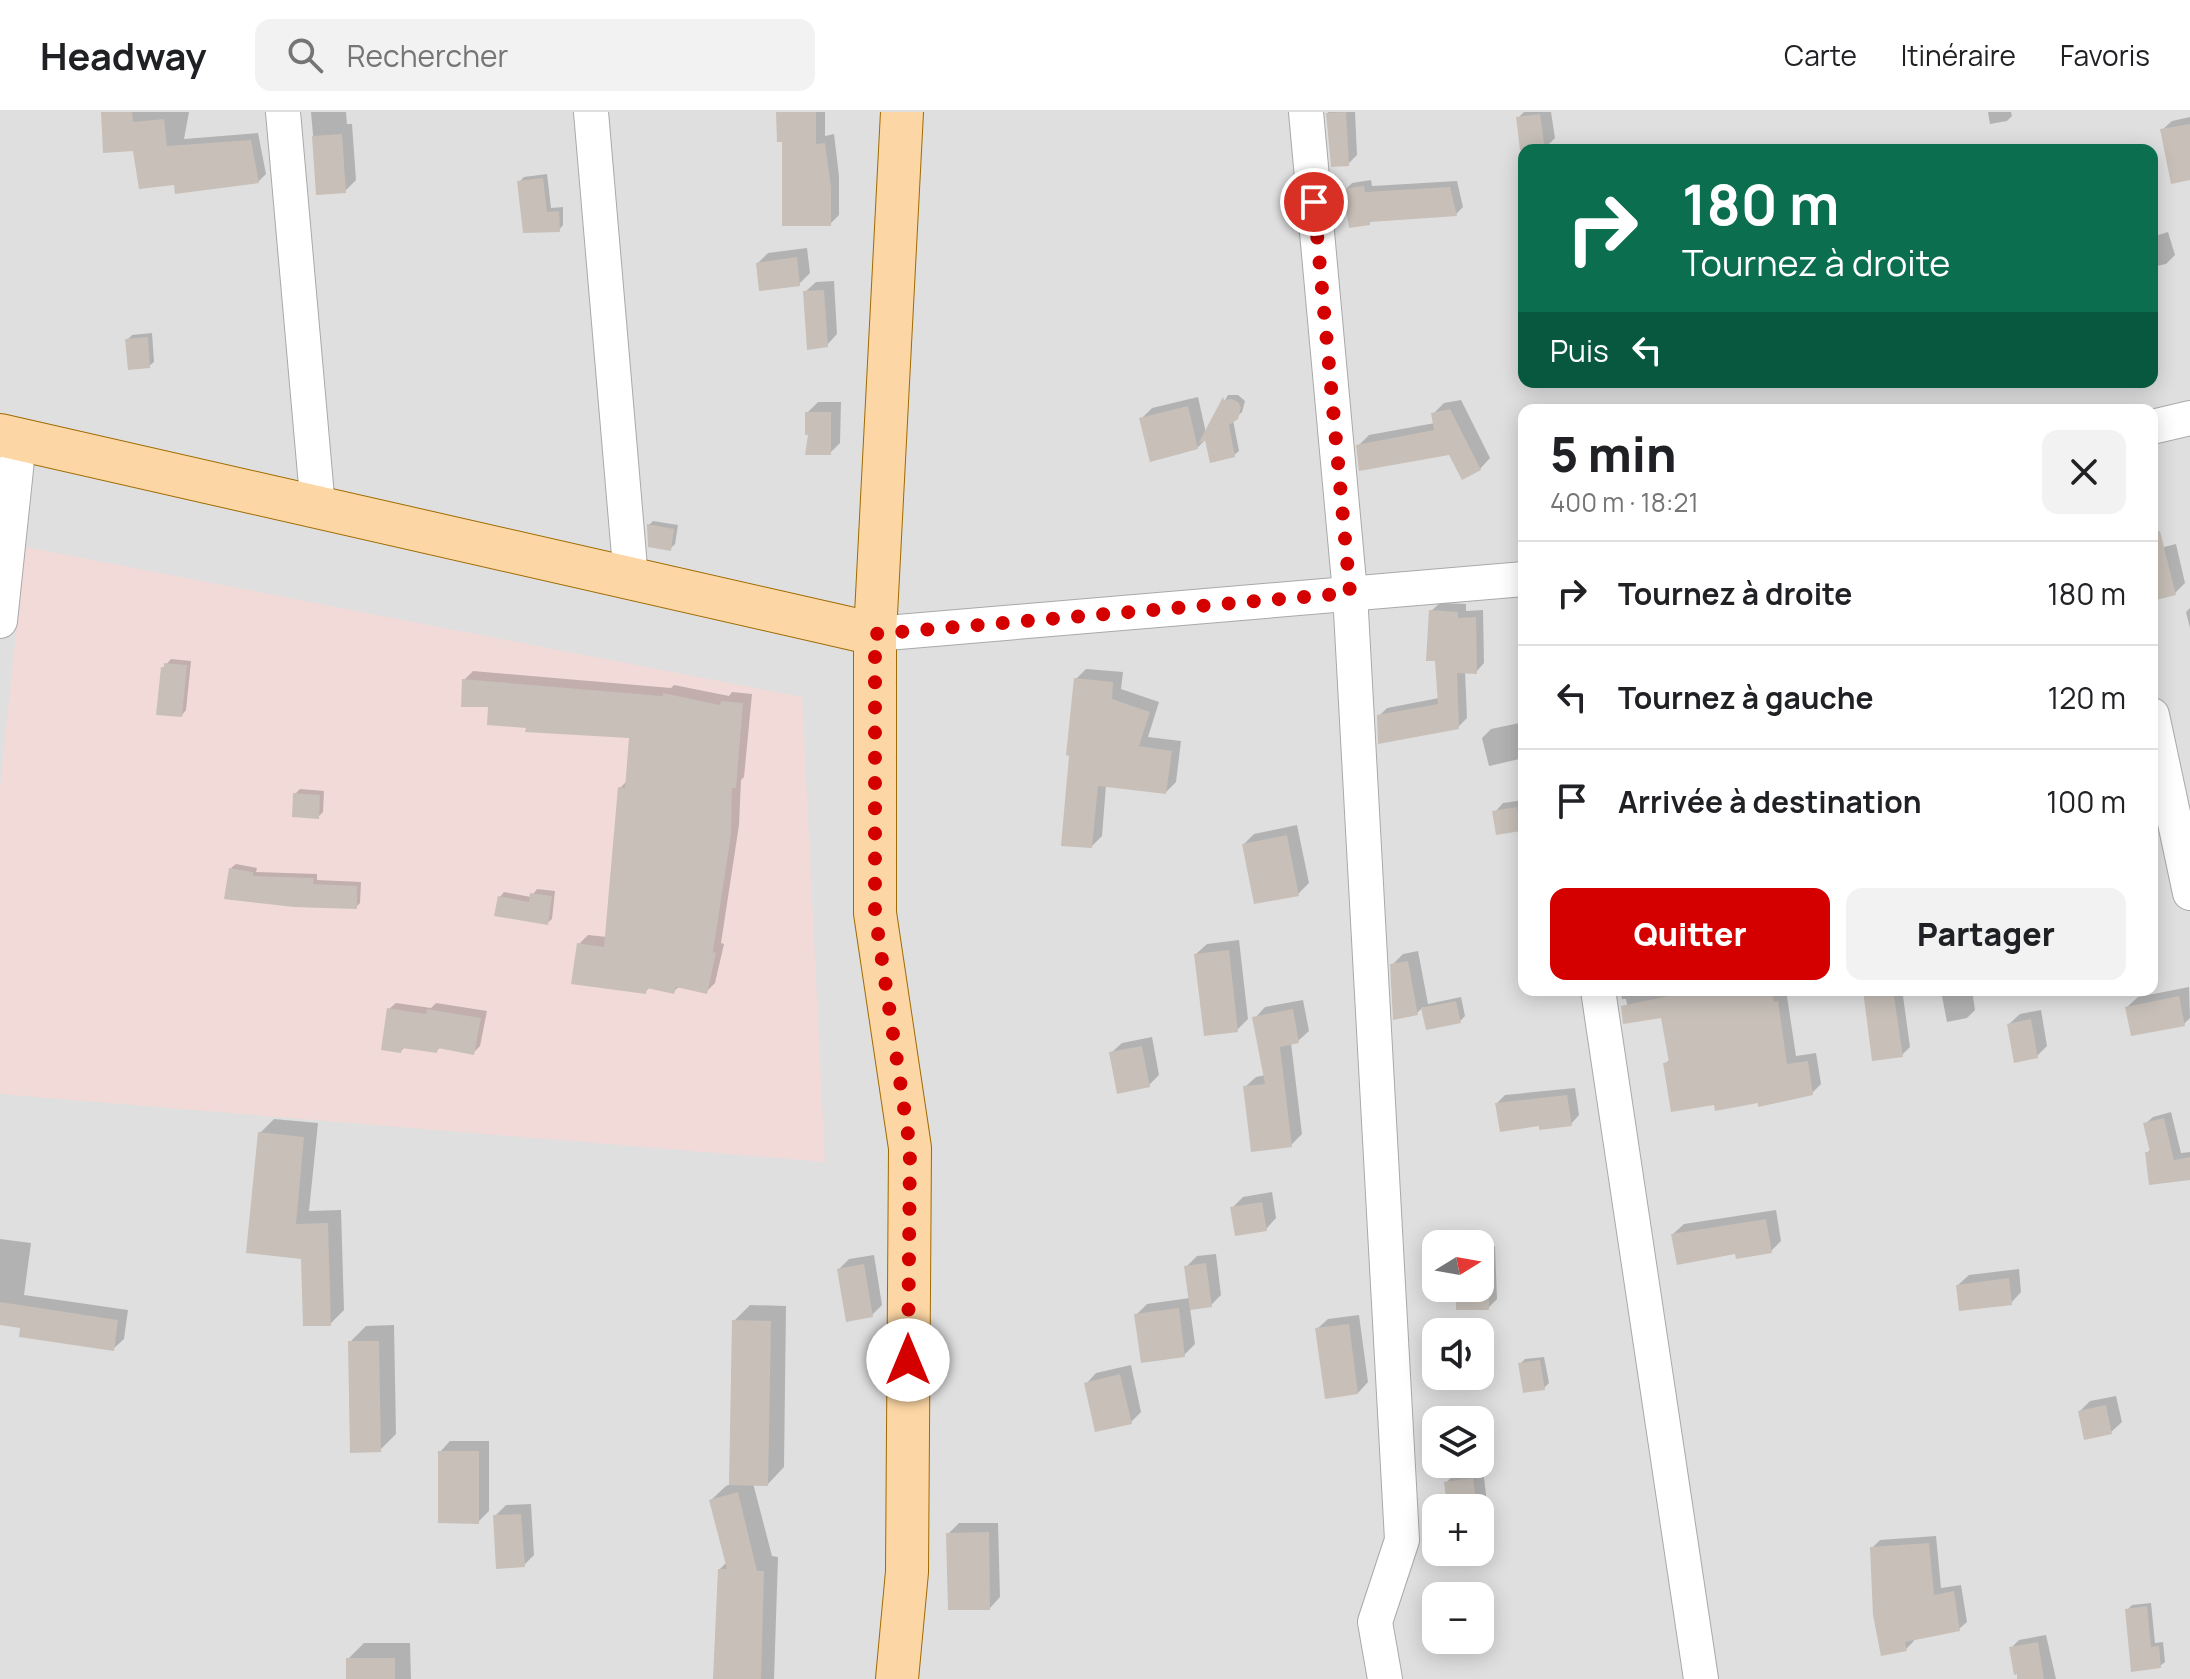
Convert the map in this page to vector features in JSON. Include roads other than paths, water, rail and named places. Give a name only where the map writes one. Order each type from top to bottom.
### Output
[{"type":"main road","points":[[897,1679],[907,1572],[910,1148],[875,913],[875,634],[902,112]]},
{"type":"main road","points":[[9,438],[875,634]]},
{"type":"street","points":[[283,112],[318,508]]},
{"type":"street","points":[[591,112],[631,579]]},
{"type":"street","points":[[1306,112],[1350,593],[1402,1540],[1375,1622],[1385,1679]]},
{"type":"street","points":[[2158,426],[2190,418]]},
{"type":"street","points":[[0,621],[9,438]]},
{"type":"street","points":[[875,634],[1518,579]]},
{"type":"street","points":[[2158,743],[2190,893]]},
{"type":"street","points":[[1599,996],[1701,1679]]}]
